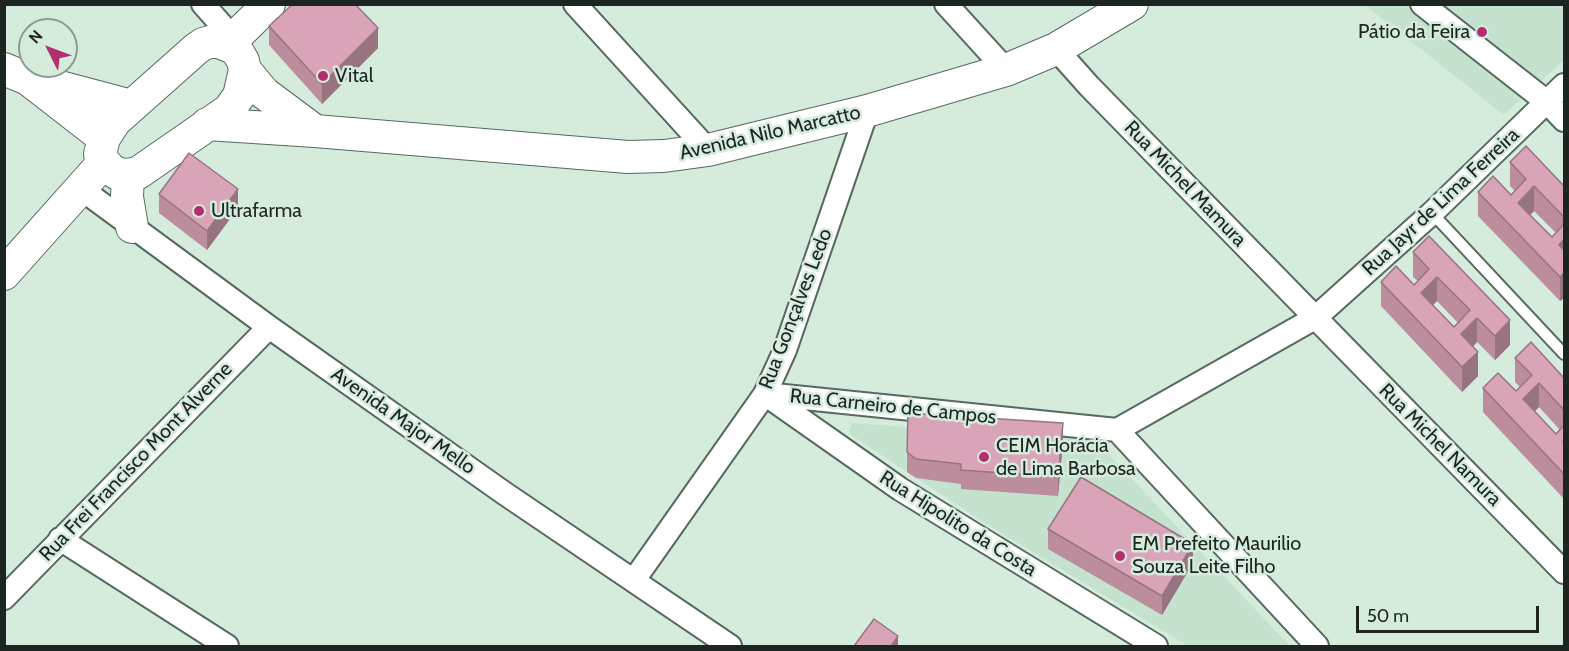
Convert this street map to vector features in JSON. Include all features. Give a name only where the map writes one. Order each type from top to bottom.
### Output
[{"type":"street","points":[[203,4],[264,93],[315,130]]},
{"type":"street","points":[[16,74],[112,158],[138,173],[229,110],[239,96],[235,51],[269,4]]},
{"type":"street","points":[[575,4],[708,150]]},
{"type":"street","points":[[946,4],[1006,70]]},
{"type":"street","name":"Avenida Nilo Marcatto","points":[[207,124],[315,130],[628,157],[664,156],[708,150],[867,111],[1006,70],[1056,49],[1132,4]]},
{"type":"street","points":[[1422,4],[1547,102],[1564,120]]},
{"type":"street","points":[[132,227],[127,197],[112,158],[115,120],[203,44],[219,42],[235,51]]},
{"type":"street","name":"Rua Michel Mamura","points":[[1056,49],[1089,86],[1315,318]]},
{"type":"street","points":[[16,74],[131,106]]},
{"type":"street","name":"Rua Jayr de Lima Ferreira","points":[[1315,318],[1432,213],[1564,85]]},
{"type":"street","name":"Rua Gonçalves Ledo","points":[[634,580],[765,394],[785,350],[867,111]]},
{"type":"street","points":[[4,274],[80,188],[112,158]]},
{"type":"street","name":"Avenida Major Mello","points":[[80,188],[269,327],[504,493],[730,646]]},
{"type":"street","points":[[1315,318],[1117,430],[1317,646]]},
{"type":"street","name":"Rua Michel Namura","points":[[1315,318],[1564,572]]},
{"type":"street","name":"Rua Frei Francisco Mont Alverne","points":[[4,598],[269,327]]},
{"type":"street","name":"Rua Carneiro de Campos","points":[[765,394],[1117,430]]},
{"type":"street","name":"Rua Hipolito da Costa","points":[[765,394],[900,489],[1156,646]]},
{"type":"street","points":[[60,539],[227,646]]},
{"type":"lane","points":[[1432,213],[1564,354]]},
{"type":"shaded area","name":"Pátio da Feira","points":[[1365,5],[1564,5],[1564,60],[1504,115]]},
{"type":"shaded area","points":[[853,423],[1096,441],[1290,646],[1188,646],[983,522],[851,435],[849,429]]},
{"type":"building","name":"Vital","points":[[293,4],[355,4],[378,28],[322,84],[269,26]]},
{"type":"building","points":[[1526,146],[1564,186],[1564,217],[1534,186],[1518,203],[1552,237],[1564,224],[1564,239],[1559,245],[1564,250],[1564,273],[1560,277],[1478,192],[1493,176],[1511,195],[1526,179],[1510,162]]},
{"type":"building","points":[[189,153],[238,189],[207,231],[159,194]]},
{"type":"building","points":[[1429,236],[1510,320],[1495,336],[1477,318],[1461,334],[1478,352],[1462,367],[1381,282],[1396,266],[1414,285],[1429,269],[1413,252]],"holes":[[[1437,277],[1470,310],[1454,327],[1421,293]]]},
{"type":"building","points":[[1531,342],[1564,378],[1564,410],[1539,383],[1523,399],[1556,434],[1564,425],[1564,474],[1483,388],[1498,373],[1516,391],[1532,375],[1515,358]]},
{"type":"building","name":"CEIM Horácia de Lima Barbosa","points":[[908,413],[1063,423],[1058,477],[961,470],[961,464],[916,459],[907,452]]},
{"type":"building","name":"EM Prefeito Maurilio Souza Leite Filho","points":[[1081,477],[1193,544],[1162,596],[1048,529]]},
{"type":"building","points":[[874,619],[898,636],[891,646],[854,646]]},
{"type":"place","name":"Pátio da Feira","points":[[1482,32]]},
{"type":"place","name":"Vital","points":[[323,76]]},
{"type":"place","name":"Ultrafarma","points":[[199,211]]},
{"type":"place","name":"CEIM Horácia de Lima Barbosa","points":[[984,457]]},
{"type":"place","name":"EM Prefeito Maurilio Souza Leite Filho","points":[[1120,556]]}]
